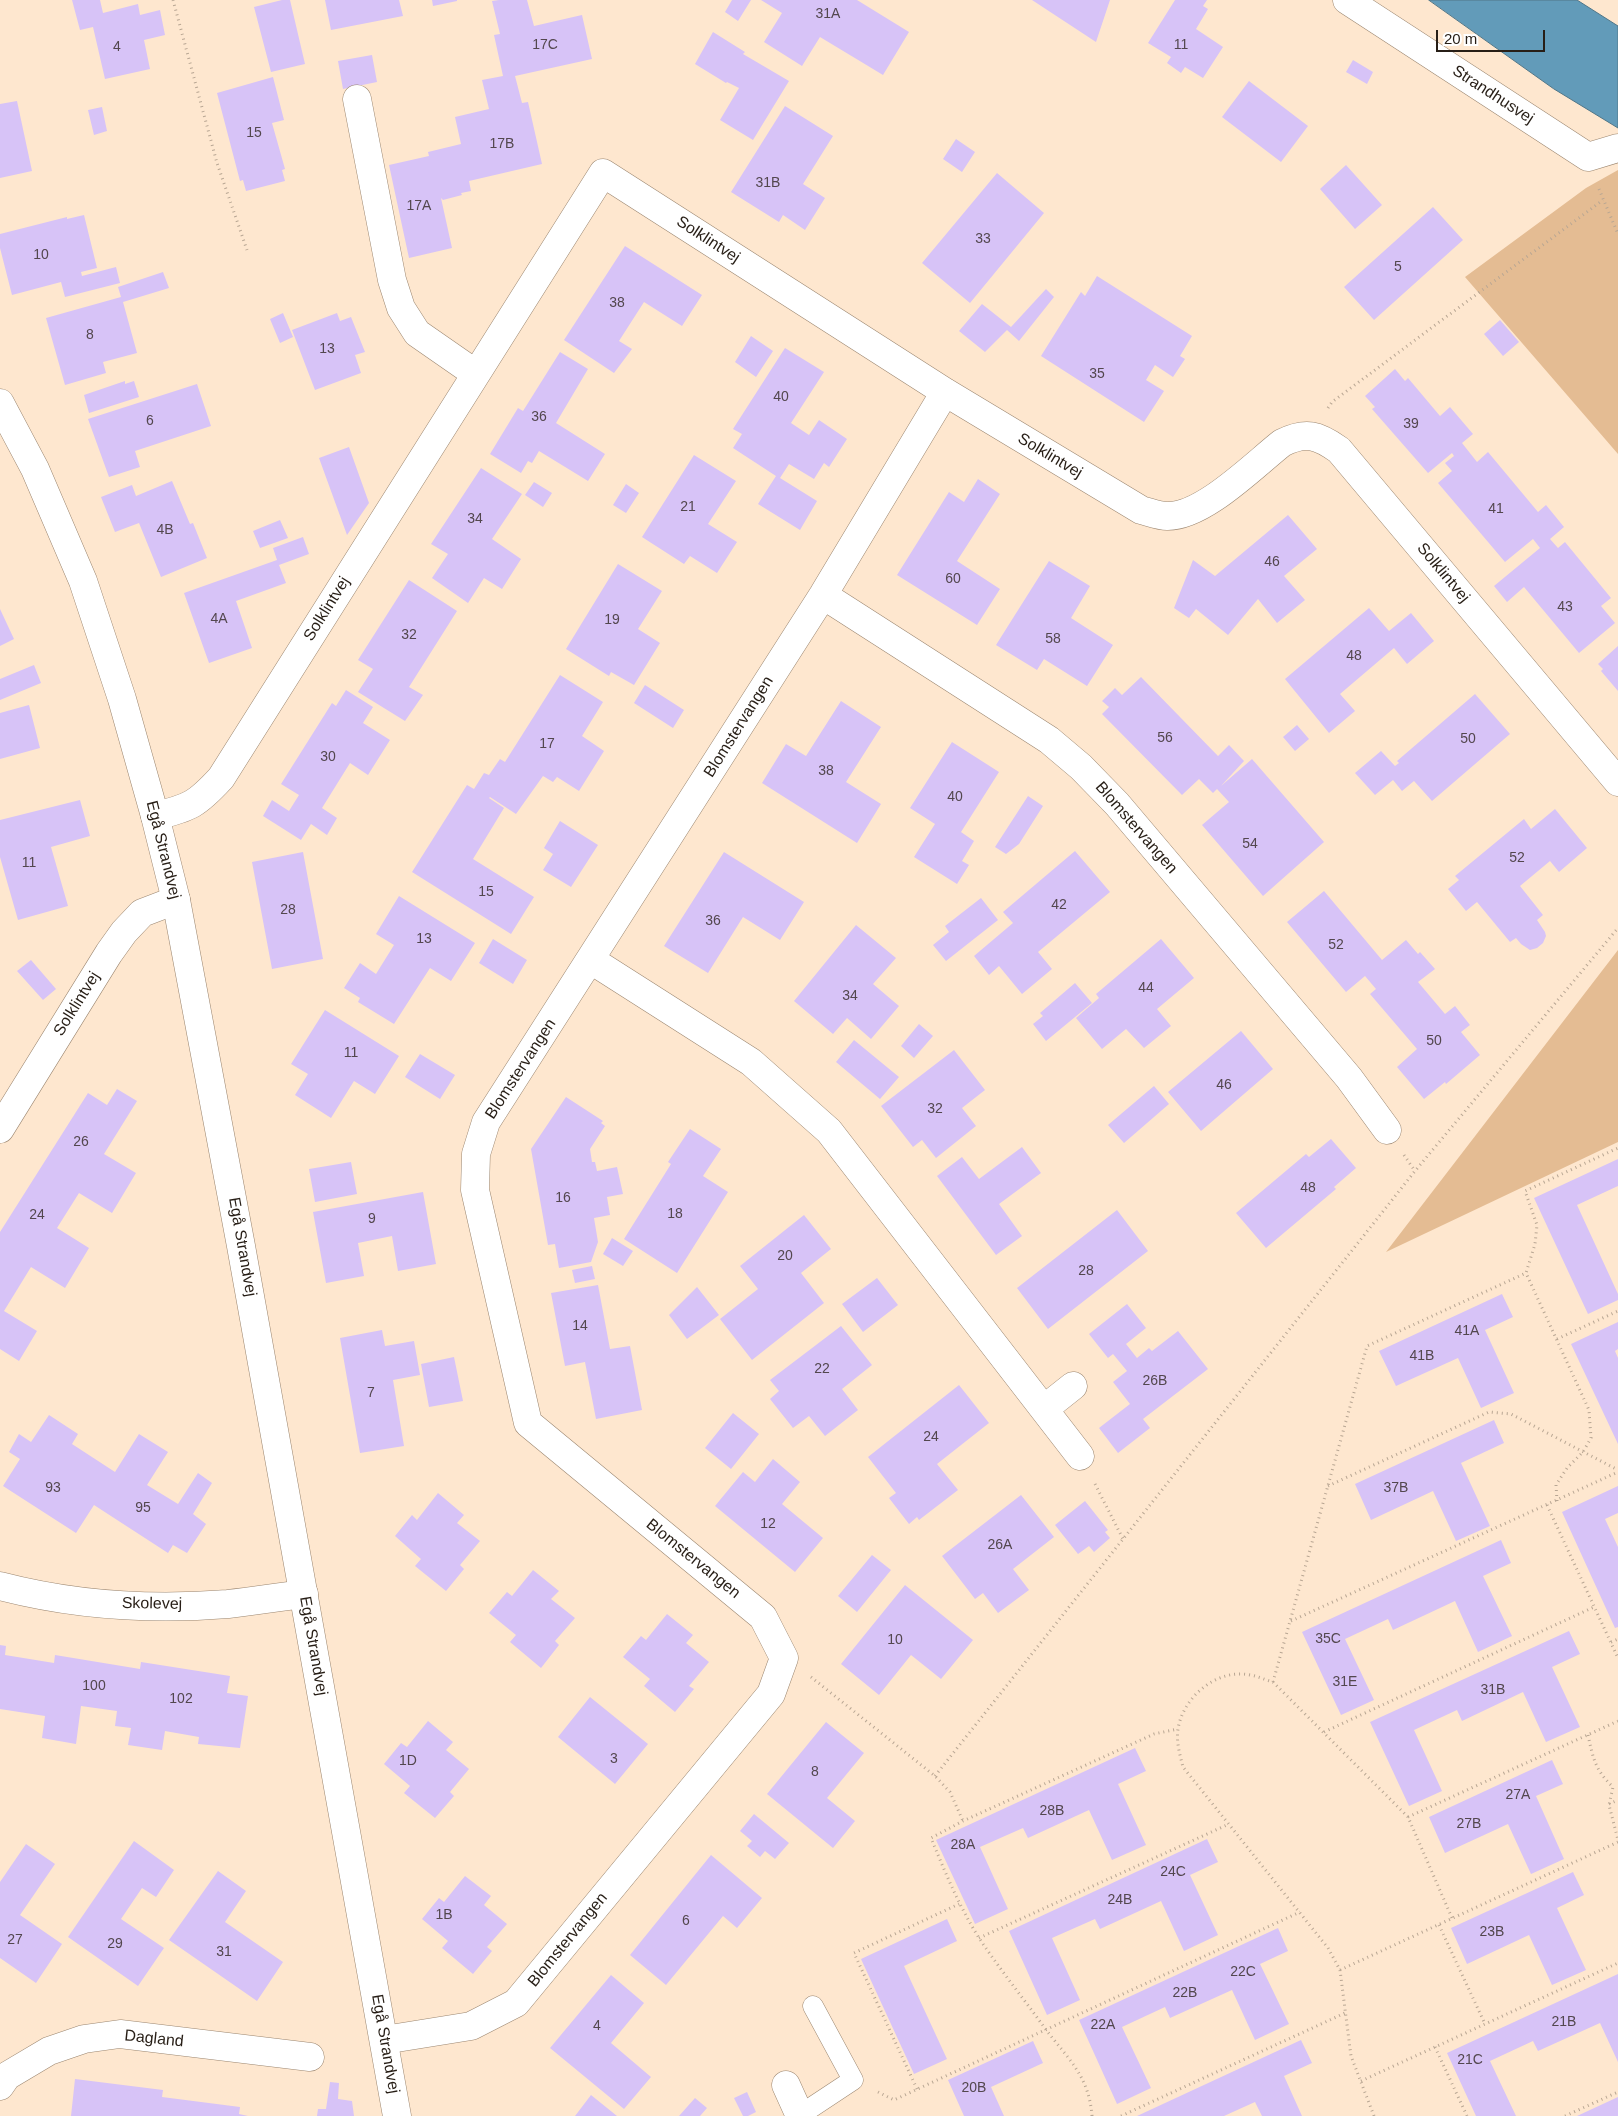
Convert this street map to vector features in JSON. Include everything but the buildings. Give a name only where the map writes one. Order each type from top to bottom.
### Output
[{"type":"street","name":"Strandhusvej","points":[[1347,0],[1588,157]]},
{"type":"street","points":[[357,100],[392,280],[401,308],[417,333],[476,374]]},
{"type":"street","points":[[1588,157],[1618,148]]},
{"type":"street","name":"Solklintvej","points":[[155,816],[181,810],[202,798],[221,778],[603,173],[945,392],[1141,510],[1167,516],[1189,513],[1204,504],[1282,443],[1295,436],[1310,435],[1325,440],[1339,450],[1618,782]]},
{"type":"street","name":"Blomstervangen","points":[[384,2040],[472,2026],[516,2003],[772,1694],[784,1658],[763,1616],[528,1423],[476,1190],[476,1154],[486,1122],[823,595],[945,392]]},
{"type":"street","name":"Egå Strandvej","points":[[0,403],[35,469],[82,581],[122,699],[155,816],[176,900],[242,1246],[397,2116]]},
{"type":"street","name":"Blomstervangen","points":[[823,595],[1049,740],[1081,767],[1124,812],[1349,1078],[1387,1130]]},
{"type":"street","name":"Solklintvej","points":[[0,1129],[109,953],[124,932],[142,914],[176,900]]},
{"type":"street","points":[[591,960],[751,1062],[830,1131],[1080,1456]]},
{"type":"street","points":[[1044,1409],[1073,1386]]},
{"type":"street","name":"Skolevej","points":[[0,1586],[23,1592],[99,1603],[160,1605],[228,1604],[304,1594]]},
{"type":"street","name":"Dagland","points":[[2,2078],[49,2050],[84,2039],[120,2034],[310,2057]]},
{"type":"street","points":[[786,2085],[800,2115]]},
{"type":"lane","points":[[800,2115],[852,2080],[813,2006]]},
{"type":"path","points":[[173,0],[217,163],[247,250]]},
{"type":"path","points":[[1588,157],[1603,200],[1618,234]]},
{"type":"path","points":[[1310,435],[1332,402],[1603,200]]},
{"type":"path","points":[[936,1776],[1415,1171],[1618,928]]},
{"type":"path","points":[[1556,1501],[1556,1485],[1583,1452],[1591,1438],[1589,1410],[1526,1273],[1535,1244],[1537,1225],[1525,1191],[1618,1148]]},
{"type":"path","points":[[1272,1682],[1367,1346],[1526,1273]]},
{"type":"path","points":[[1557,1339],[1618,1311]]},
{"type":"path","points":[[1328,1486],[1489,1412],[1511,1414],[1618,1471]]},
{"type":"path","points":[[1080,1456],[1123,1539]]},
{"type":"path","points":[[1290,1621],[1618,1471]]},
{"type":"path","points":[[1547,1505],[1618,1658]]},
{"type":"path","points":[[1324,1732],[1594,1607]]},
{"type":"path","points":[[1611,1642],[1618,1639]]},
{"type":"path","points":[[784,1658],[811,1677],[936,1776],[950,1792],[963,1821]]},
{"type":"path","points":[[1374,2116],[1351,2056],[1340,1970],[1328,1948],[1183,1767],[1178,1748],[1178,1729],[1186,1706],[1202,1687],[1224,1676],[1249,1674],[1272,1682],[1408,1817],[1452,1918]]},
{"type":"path","points":[[1408,1817],[1618,1721]]},
{"type":"path","points":[[1092,2116],[1091,2099],[1078,2070],[1046,2030],[979,1938],[959,1904],[930,1838],[963,1821],[1154,1734],[1178,1729]]},
{"type":"path","points":[[1340,1970],[1618,1841],[1609,1804],[1613,1787],[1600,1775],[1593,1758],[1588,1735]]},
{"type":"path","points":[[1609,1804],[1618,1800]]},
{"type":"path","points":[[979,1938],[1229,1824]]},
{"type":"path","points":[[917,2089],[854,1953],[959,1904]]},
{"type":"path","points":[[852,2080],[894,2100],[1300,1912]]},
{"type":"path","points":[[1439,1924],[1484,2024]]},
{"type":"path","points":[[1361,2081],[1618,1962]]},
{"type":"path","points":[[1121,2116],[1345,2013]]},
{"type":"path","points":[[1435,2047],[1467,2116]]},
{"type":"path","points":[[1565,2116],[1618,2092]]},
{"type":"shaded area","points":[[1618,170],[1618,454],[1465,277],[1586,188]]},
{"type":"shaded area","points":[[1618,950],[1618,1142],[1386,1252]]},
{"type":"water","points":[[1429,0],[1577,0],[1618,26],[1618,128],[1554,89]]}]
